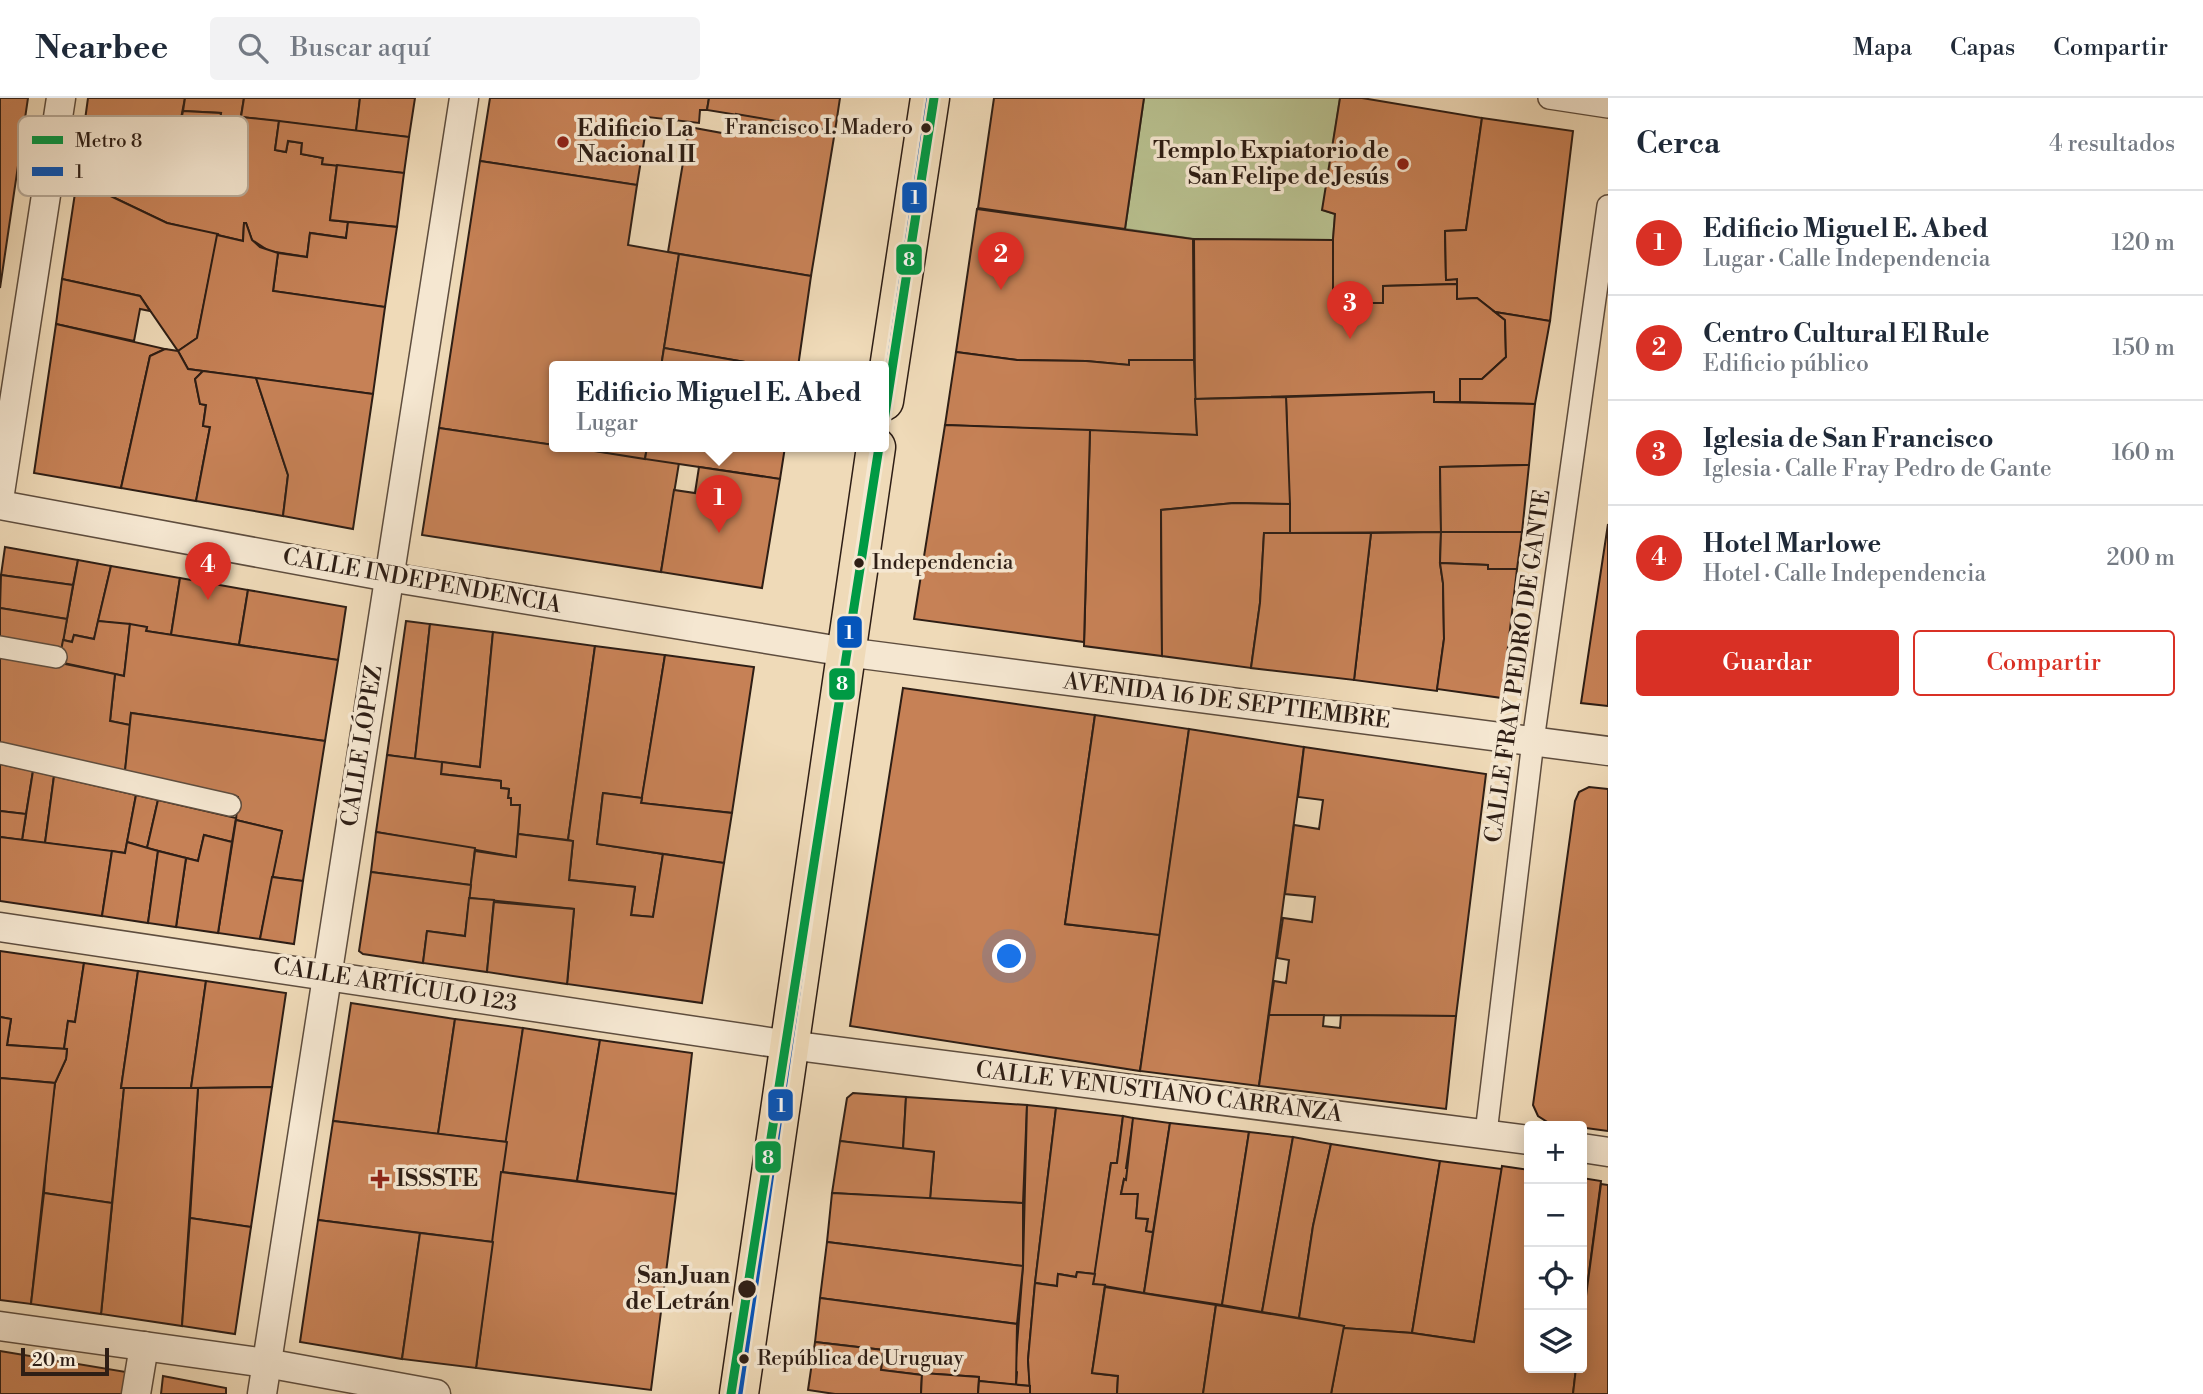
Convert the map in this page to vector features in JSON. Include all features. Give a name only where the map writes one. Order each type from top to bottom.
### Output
[{"type":"main road","points":[[889,368],[930,98]]},
{"type":"main road","points":[[739,1394],[875,452]]},
{"type":"street","points":[[58,116],[61,98]]},
{"type":"street","name":"CALLE LÓPEZ","points":[[262,1394],[464,98]]},
{"type":"street","points":[[1549,98],[1608,107]]},
{"type":"street","points":[[0,493],[46,196]]},
{"type":"street","name":"CALLE FRAY PEDRO DE GANTE","points":[[1486,1133],[1532,741],[1608,206]]},
{"type":"street","name":"CALLE INDEPENDENCIA","points":[[0,505],[389,576],[846,652]]},
{"type":"street","points":[[0,647],[56,657]]},
{"type":"street","name":"AVENIDA 16 DE SEPTIEMBRE","points":[[846,652],[1608,751]]},
{"type":"street","points":[[0,753],[230,805]]},
{"type":"street","name":"CALLE ARTÍCULO 123","points":[[0,927],[789,1045]]},
{"type":"street","name":"CALLE VENUSTIANO CARRANZA","points":[[789,1045],[1524,1139]]},
{"type":"street","points":[[1587,1149],[1608,1152]]},
{"type":"street","points":[[0,1326],[266,1363],[436,1394]]},
{"type":"street","points":[[136,1394],[144,1346]]},
{"type":"green space","points":[[1144,98],[1340,98],[1323,210],[1335,214],[1333,240],[1194,239],[1125,229]]},
{"type":"building","points":[[0,98],[28,98],[25,116],[18,116],[18,166],[0,288]]},
{"type":"building","points":[[88,98],[185,98],[181,116],[86,116]]},
{"type":"building","points":[[185,98],[244,98],[241,116],[183,111]]},
{"type":"building","points":[[244,98],[360,98],[356,131],[241,116]]},
{"type":"building","points":[[360,98],[415,98],[409,137],[356,131]]},
{"type":"building","name":"Edificio La Nacional II","points":[[490,98],[709,98],[707,110],[700,110],[699,123],[648,117],[637,185],[480,161]]},
{"type":"building","points":[[709,98],[840,98],[835,131],[707,110]]},
{"type":"building","points":[[994,98],[1144,98],[1125,229],[978,208]]},
{"type":"building","name":"Templo Expiatorio de San Felipe de Jesús","points":[[1340,98],[1362,98],[1482,118],[1466,230],[1445,231],[1446,280],[1457,279],[1457,284],[1383,286],[1383,303],[1333,303],[1332,251],[1335,214],[1322,210]]},
{"type":"building","points":[[183,111],[221,113],[220,116],[182,116]]},
{"type":"building","points":[[736,114],[835,131],[811,276],[668,252],[689,127],[733,135]]},
{"type":"building","points":[[248,118],[279,121],[275,150],[286,152],[288,141],[302,143],[301,154],[323,158],[322,164],[337,165],[330,220],[348,222],[346,238],[310,233],[307,257],[269,251],[252,240],[246,223],[243,241],[167,223],[110,196],[248,196]]},
{"type":"building","points":[[1482,118],[1573,131],[1550,321],[1495,312],[1477,298],[1457,299],[1457,279],[1446,280],[1445,231],[1466,230]]},
{"type":"building","points":[[279,121],[409,137],[404,173],[322,164],[323,158],[301,154],[302,143],[288,141],[286,152],[275,150]]},
{"type":"building","points":[[480,161],[637,185],[628,245],[679,254],[662,361],[549,361],[549,444],[439,428]]},
{"type":"building","points":[[337,165],[404,173],[397,227],[330,220]]},
{"type":"building","points":[[75,196],[110,196],[167,223],[218,234],[197,338],[178,351],[140,296],[62,279]]},
{"type":"building","points":[[977,209],[1193,239],[1194,360],[1129,360],[1129,365],[1017,360],[956,352]]},
{"type":"building","points":[[348,222],[397,227],[385,307],[273,291],[278,253],[307,257],[310,233],[346,238]]},
{"type":"building","points":[[244,223],[252,240],[260,247],[278,253],[273,291],[385,307],[373,394],[188,369],[178,351],[197,338],[217,235],[243,241]]},
{"type":"building","points":[[1194,239],[1333,240],[1333,303],[1383,303],[1383,286],[1457,284],[1457,299],[1477,298],[1505,320],[1506,357],[1482,379],[1460,379],[1460,402],[1434,402],[1434,392],[1195,399]]},
{"type":"building","points":[[679,254],[811,276],[799,361],[739,361],[664,348]]},
{"type":"building","points":[[62,279],[140,296],[150,311],[140,309],[134,341],[56,324]]},
{"type":"building","points":[[1495,312],[1550,321],[1535,404],[1460,402],[1460,379],[1482,379],[1506,357],[1505,320]]},
{"type":"building","points":[[56,324],[165,349],[150,356],[121,488],[34,473]]},
{"type":"building","points":[[664,348],[739,361],[662,361]]},
{"type":"building","points":[[165,349],[178,351],[188,369],[203,371],[195,379],[200,404],[206,405],[203,426],[210,427],[196,501],[121,488],[150,356]]},
{"type":"building","points":[[956,352],[1017,360],[1129,365],[1129,360],[1194,360],[1197,435],[945,425]]},
{"type":"building","points":[[203,371],[256,378],[288,475],[283,516],[196,501],[210,427],[203,426],[206,405],[200,404],[195,379]]},
{"type":"building","points":[[256,378],[373,394],[353,529],[283,516],[288,475]]},
{"type":"building","points":[[1434,392],[1434,402],[1535,404],[1529,465],[1440,467],[1441,532],[1290,533],[1286,397]]},
{"type":"building","points":[[1286,397],[1290,504],[1234,503],[1161,510],[1162,656],[1084,646],[1090,430],[1197,435],[1195,399]]},
{"type":"building","points":[[945,425],[1090,430],[1084,642],[914,619]]},
{"type":"building","points":[[439,428],[549,444],[549,452],[603,452],[679,463],[661,572],[422,535]]},
{"type":"building","points":[[601,452],[646,452],[645,459]]},
{"type":"building","points":[[646,452],[784,452],[780,479],[645,459]]},
{"type":"building","points":[[1529,465],[1522,532],[1441,532],[1440,467]]},
{"type":"building","points":[[699,467],[780,479],[762,588],[661,572],[674,490],[695,493]]},
{"type":"building","points":[[1234,503],[1290,504],[1290,533],[1264,533],[1260,603],[1251,668],[1162,656],[1161,510]]},
{"type":"building","points":[[1608,524],[1608,706],[1581,703]]},
{"type":"building","points":[[1441,532],[1444,639],[1437,691],[1354,680],[1371,533]]},
{"type":"building","points":[[1441,532],[1522,532],[1517,569],[1488,569],[1488,565],[1440,563]]},
{"type":"building","points":[[1264,533],[1371,533],[1354,680],[1251,668],[1260,603]]},
{"type":"building","points":[[5,547],[78,560],[73,585],[1,575]]},
{"type":"building","points":[[78,560],[111,566],[94,639],[74,635],[72,642],[63,640]]},
{"type":"building","points":[[1440,563],[1488,565],[1488,569],[1517,569],[1502,698],[1437,689],[1444,639]]},
{"type":"building","points":[[111,566],[180,578],[171,635],[146,631],[147,627],[98,621]]},
{"type":"building","points":[[1,575],[73,585],[67,619],[0,608]]},
{"type":"building","points":[[180,578],[248,590],[239,645],[171,635]]},
{"type":"building","points":[[248,590],[346,607],[338,660],[239,645]]},
{"type":"building","points":[[0,608],[67,619],[61,654],[0,644]]},
{"type":"building","points":[[98,621],[130,624],[124,676],[59,662],[63,640],[72,642],[74,635],[94,639]]},
{"type":"building","points":[[406,621],[430,624],[415,759],[387,755]]},
{"type":"building","points":[[130,624],[147,627],[146,631],[338,660],[325,741],[131,713],[130,725],[110,721],[115,674],[124,676]]},
{"type":"building","points":[[430,624],[493,632],[480,767],[415,759]]},
{"type":"building","points":[[493,632],[595,646],[568,840],[518,834],[520,805],[511,805],[511,798],[508,798],[509,789],[501,788],[501,781],[441,774],[442,762],[480,767]]},
{"type":"building","points":[[595,646],[665,655],[642,798],[603,793],[597,844],[663,854],[653,917],[631,915],[635,887],[569,880],[573,841],[568,840]]},
{"type":"building","points":[[0,651],[115,674],[110,721],[130,725],[125,771],[0,743]]},
{"type":"building","points":[[665,655],[754,667],[732,813],[641,803]]},
{"type":"building","points":[[903,688],[1095,715],[1065,924],[1160,935],[1140,1071],[850,1026]]},
{"type":"building","points":[[131,713],[325,741],[303,881],[272,877],[282,831],[236,820],[238,797],[125,771]]},
{"type":"building","points":[[1095,715],[1189,729],[1160,935],[1065,924]]},
{"type":"building","points":[[1189,729],[1304,747],[1259,1086],[1140,1071]]},
{"type":"building","points":[[1304,747],[1486,774],[1456,1016],[1269,1015],[1274,981],[1286,983],[1289,960],[1277,958],[1283,918],[1312,922],[1315,897],[1285,894],[1294,825],[1319,829],[1323,800],[1298,797]]},
{"type":"building","points":[[387,755],[442,762],[441,774],[501,781],[501,788],[509,789],[508,798],[511,798],[511,805],[520,805],[516,857],[376,832]]},
{"type":"building","points":[[0,764],[33,771],[26,814],[0,811]]},
{"type":"building","points":[[33,771],[54,776],[45,843],[22,840]]},
{"type":"building","points":[[54,776],[136,795],[125,853],[45,843]]},
{"type":"building","points":[[1589,787],[1608,789],[1608,1131],[1587,1128],[1587,1121],[1546,1121],[1538,1116],[1533,1105],[1575,801],[1579,792]]},
{"type":"building","points":[[603,793],[642,798],[641,803],[732,813],[724,863],[597,844]]},
{"type":"building","points":[[136,795],[158,800],[147,848],[127,842]]},
{"type":"building","points":[[158,800],[236,818],[232,842],[204,835],[198,861],[147,848]]},
{"type":"building","points":[[0,811],[26,814],[22,840],[0,837]]},
{"type":"building","points":[[236,820],[282,831],[260,939],[218,933]]},
{"type":"building","points":[[376,832],[475,848],[471,885],[371,872]]},
{"type":"building","points":[[518,834],[573,841],[569,880],[635,887],[631,915],[653,917],[663,854],[724,863],[702,1003],[567,984],[574,909],[469,898],[475,851],[516,857]]},
{"type":"building","points":[[204,835],[232,842],[218,933],[176,927],[186,858],[198,861]]},
{"type":"building","points":[[0,837],[112,851],[102,916],[0,901]]},
{"type":"building","points":[[127,842],[158,851],[148,923],[102,916],[112,851],[125,853]]},
{"type":"building","points":[[158,851],[186,858],[176,927],[148,923]]},
{"type":"building","points":[[371,872],[471,885],[465,936],[427,931],[423,963],[363,954],[359,951]]},
{"type":"building","points":[[272,877],[303,881],[294,944],[260,939]]},
{"type":"building","points":[[469,898],[494,900],[487,972],[423,963],[427,931],[465,936]]},
{"type":"building","points":[[494,902],[574,909],[567,984],[487,972]]},
{"type":"building","points":[[0,951],[84,963],[75,1022],[68,1021],[64,1049],[7,1045],[11,1019],[0,1017]]},
{"type":"building","points":[[84,963],[138,971],[121,1088],[124,1088],[112,1203],[44,1193],[55,1083],[66,1059],[67,1049],[64,1049],[68,1021],[75,1022]]},
{"type":"building","points":[[138,971],[206,981],[191,1088],[121,1088]]},
{"type":"building","points":[[206,981],[286,993],[272,1087],[191,1088]]},
{"type":"building","points":[[351,1003],[455,1019],[438,1134],[333,1121]]},
{"type":"building","points":[[1269,1015],[1324,1015],[1323,1026],[1340,1028],[1341,1015],[1456,1016],[1446,1109],[1259,1086]]},
{"type":"building","points":[[0,1017],[11,1019],[7,1045],[67,1049],[66,1059],[55,1083],[0,1078]]},
{"type":"building","points":[[455,1019],[523,1028],[507,1142],[438,1134]]},
{"type":"building","points":[[523,1028],[600,1040],[577,1181],[501,1172]]},
{"type":"building","points":[[600,1040],[692,1053],[676,1194],[577,1181]]},
{"type":"building","points":[[0,1078],[55,1083],[31,1304],[0,1300]]},
{"type":"building","points":[[272,1087],[251,1227],[190,1218],[198,1088]]},
{"type":"building","points":[[124,1088],[198,1088],[182,1326],[101,1314]]},
{"type":"building","points":[[853,1093],[906,1097],[903,1150],[840,1141],[847,1098]]},
{"type":"building","points":[[906,1097],[1027,1105],[1023,1203],[930,1199],[934,1152],[903,1150]]},
{"type":"building","points":[[1027,1105],[1056,1108],[1035,1283],[1028,1360],[1030,1386],[1016,1385],[1015,1371],[1023,1266]]},
{"type":"building","points":[[1056,1108],[1123,1116],[1117,1163],[1111,1163],[1095,1274],[1077,1272],[1076,1277],[1058,1274],[1057,1286],[1035,1283]]},
{"type":"building","points":[[1123,1116],[1133,1118],[1133,1121],[1128,1168],[1121,1194],[1138,1194],[1136,1218],[1148,1219],[1146,1231],[1153,1232],[1144,1293],[1093,1284],[1111,1163],[1117,1163]]},
{"type":"building","points":[[1133,1118],[1170,1123],[1153,1232],[1146,1231],[1148,1219],[1136,1218],[1138,1194],[1121,1194],[1124,1179],[1126,1180]]},
{"type":"building","points":[[333,1121],[507,1142],[493,1242],[318,1220]]},
{"type":"building","points":[[1170,1123],[1249,1132],[1222,1305],[1144,1293]]},
{"type":"building","points":[[1249,1132],[1293,1137],[1262,1312],[1222,1305]]},
{"type":"building","points":[[1293,1137],[1331,1144],[1313,1226],[1299,1318],[1262,1312]]},
{"type":"building","points":[[840,1141],[934,1152],[930,1199],[832,1193]]},
{"type":"building","points":[[1331,1144],[1440,1161],[1412,1333],[1343,1328],[1344,1326],[1299,1318],[1313,1226]]},
{"type":"building","points":[[1440,1161],[1502,1169],[1474,1342],[1412,1333]]},
{"type":"building","points":[[1502,1166],[1524,1169],[1524,1373],[1575,1373],[1573,1394],[1331,1394],[1343,1328],[1412,1333],[1474,1342]]},
{"type":"building","points":[[501,1172],[676,1194],[651,1390],[476,1368]]},
{"type":"building","points":[[1587,1179],[1601,1181],[1587,1288]]},
{"type":"building","points":[[1601,1184],[1608,1185],[1608,1394],[1573,1394],[1575,1373],[1587,1373],[1587,1289]]},
{"type":"building","points":[[44,1193],[112,1203],[101,1314],[31,1304]]},
{"type":"building","points":[[832,1193],[1023,1203],[1023,1266],[827,1242]]},
{"type":"building","points":[[190,1218],[251,1227],[235,1334],[182,1326]]},
{"type":"building","points":[[318,1220],[420,1233],[402,1359],[300,1342]]},
{"type":"building","points":[[420,1233],[493,1242],[476,1368],[402,1359]]},
{"type":"building","points":[[827,1242],[1023,1266],[1017,1324],[820,1298]]},
{"type":"building","points":[[1077,1272],[1095,1274],[1093,1284],[1105,1285],[1092,1373],[1118,1376],[1117,1394],[1030,1394],[1028,1360],[1035,1283],[1057,1286],[1058,1274],[1076,1277]]},
{"type":"building","points":[[1105,1287],[1216,1305],[1203,1394],[1117,1394],[1118,1376],[1092,1373]]},
{"type":"building","points":[[820,1298],[1017,1324],[1016,1385],[979,1381],[979,1377],[881,1370],[883,1350],[815,1342]]},
{"type":"building","points":[[1216,1305],[1344,1326],[1331,1394],[1203,1394]]},
{"type":"building","points":[[815,1342],[883,1350],[881,1370],[922,1375],[921,1394],[835,1394],[808,1390]]},
{"type":"building","points":[[0,1351],[126,1372],[123,1394],[0,1394]]},
{"type":"building","points":[[922,1373],[979,1377],[978,1394],[921,1394]]},
{"type":"building","points":[[163,1376],[226,1388],[226,1394],[161,1394]]},
{"type":"building","points":[[979,1381],[1030,1386],[1030,1394],[978,1394]]},
{"type":"metro line","name":"8","points":[[889,389],[934,98]]},
{"type":"metro line","name":"8","points":[[731,1394],[878,452]]},
{"type":"transit line","name":"1","points":[[889,368],[930,98]]},
{"type":"transit line","name":"1","points":[[739,1394],[875,452]]},
{"type":"place","name":"Francisco I. Madero","points":[[926,128]]},
{"type":"place","name":"Edificio La Nacional II","points":[[563,142]]},
{"type":"place","name":"Templo Expiatorio de San Felipe de Jesús","points":[[1403,164]]},
{"type":"place","name":"Centro Cultural El Rule","points":[[1001,290]]},
{"type":"place","name":"Iglesia de San Francisco","points":[[1350,339]]},
{"type":"place","name":"Edificio Miguel E. Abed","points":[[719,533]]},
{"type":"place","name":"Independencia","points":[[859,563]]},
{"type":"place","name":"Hotel Marlowe","points":[[208,600]]},
{"type":"place","name":"ISSSTE","points":[[380,1179]]},
{"type":"place","name":"San Juan de Letrán","points":[[747,1289]]},
{"type":"place","name":"República de Uruguay","points":[[744,1359]]}]
